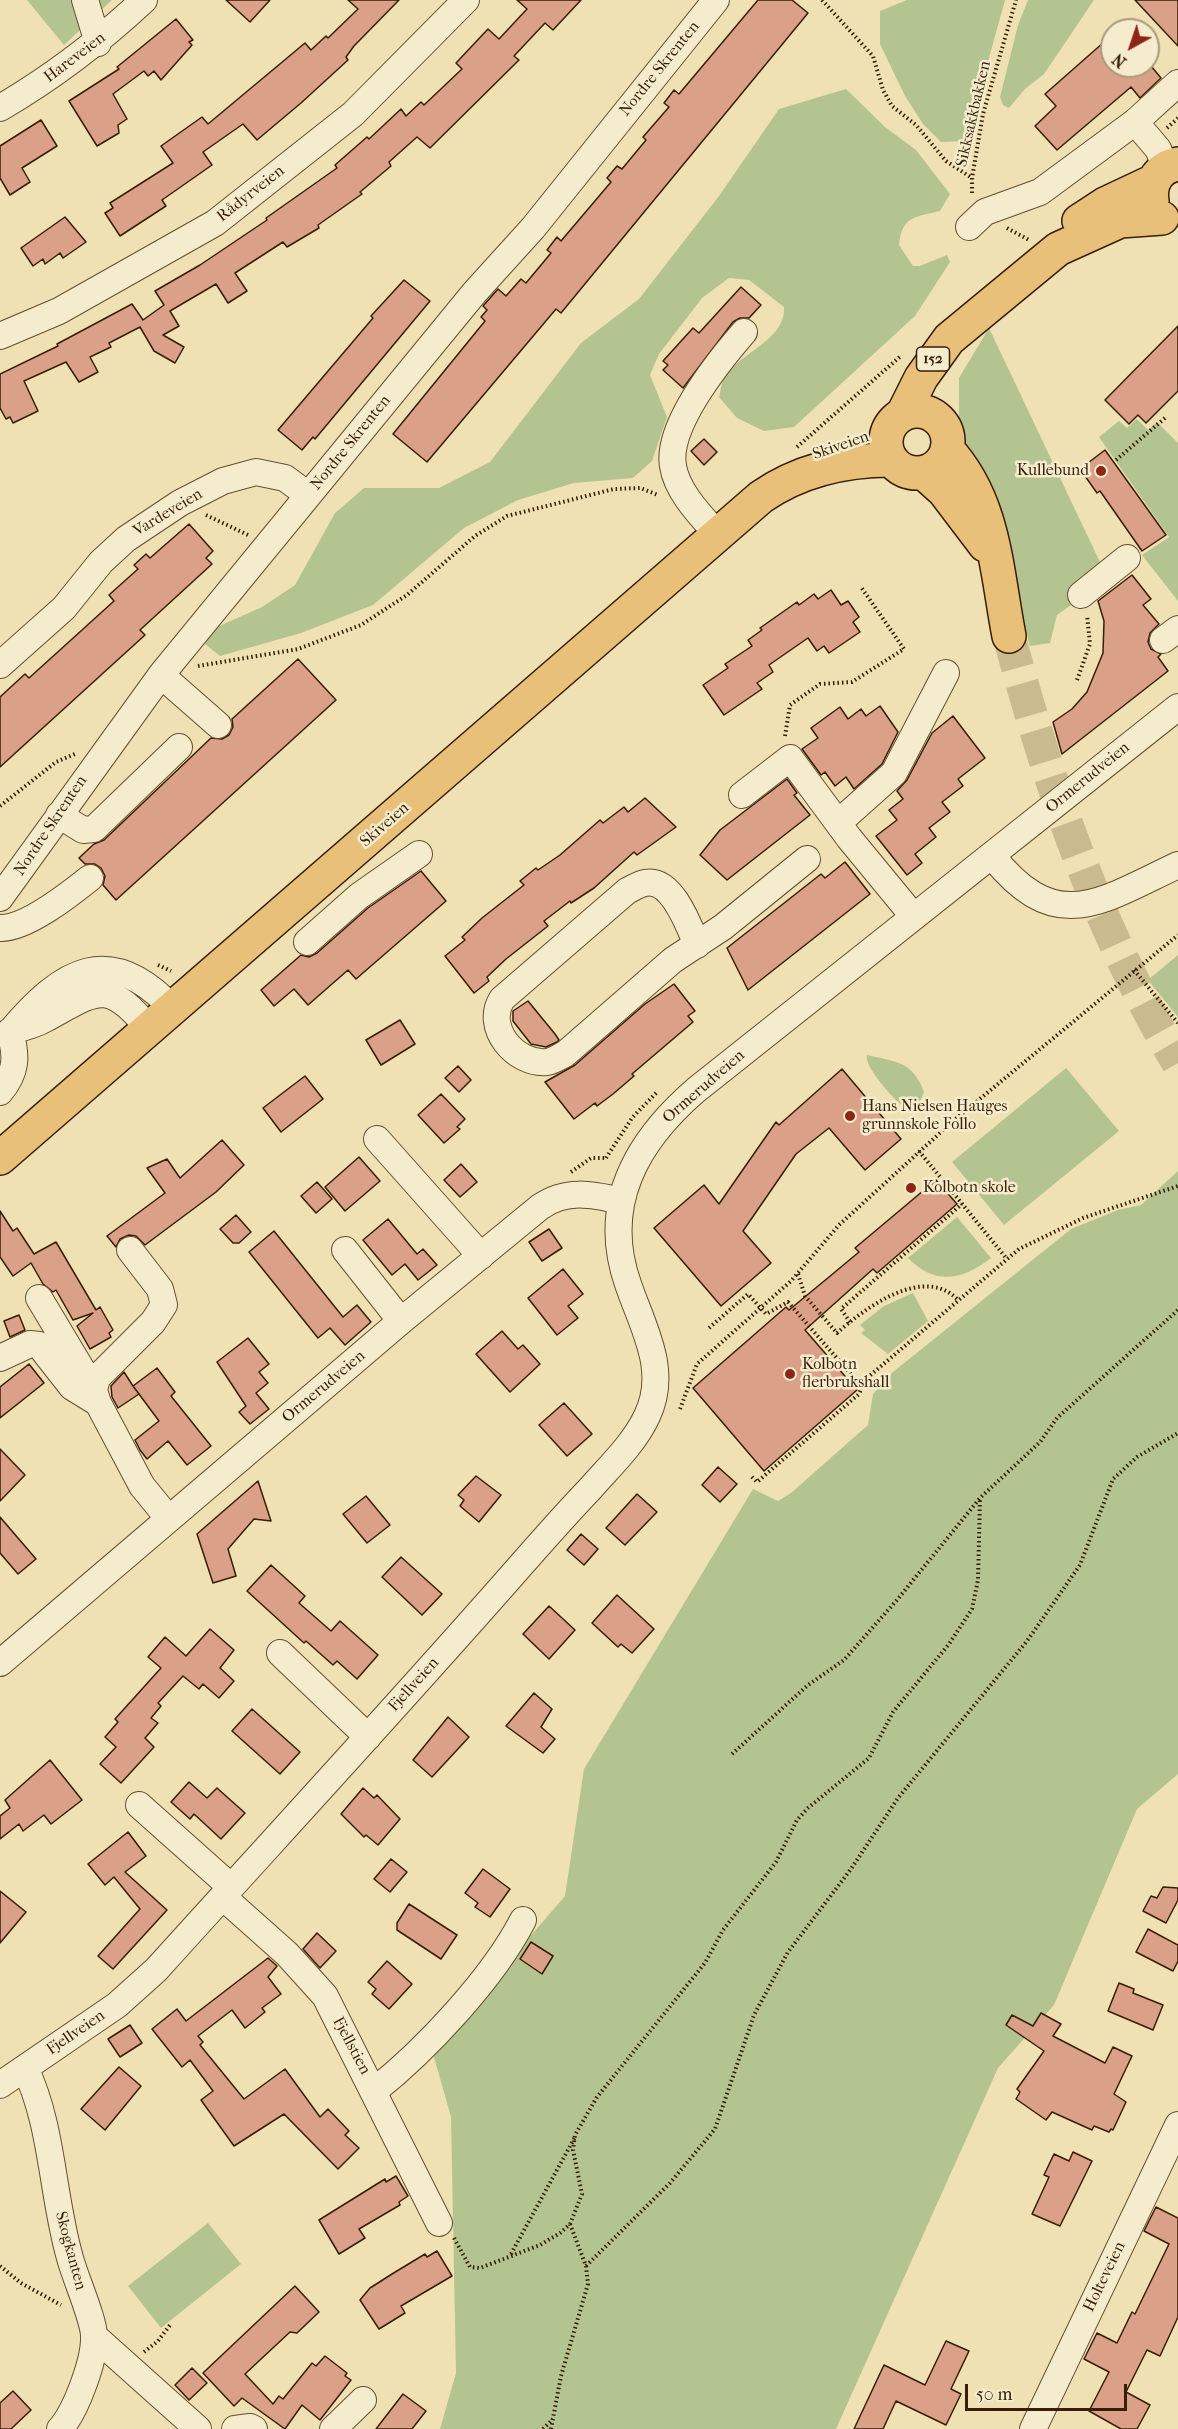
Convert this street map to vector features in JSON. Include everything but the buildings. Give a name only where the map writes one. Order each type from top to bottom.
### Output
[{"type":"main road","name":"152","points":[[1166,171],[1151,188],[1152,204],[1170,221]]},
{"type":"main road","name":"152","points":[[904,430],[931,362],[949,339],[979,316],[1045,245],[1105,204],[1166,171]]},
{"type":"main road","name":"152","points":[[1045,245],[1120,221],[1170,221]]},
{"type":"main road","points":[[924,473],[938,465],[947,449],[947,435],[904,430],[903,470],[924,473],[951,500],[993,556]]},
{"type":"main road","name":"Skiveien","points":[[0,1158],[770,491],[823,467],[859,460],[904,430]]},
{"type":"main road","points":[[947,449],[971,478],[988,520],[1009,636]]},
{"type":"street","points":[[85,0],[98,43]]},
{"type":"street","name":"Hareveien","points":[[0,108],[46,81],[98,43],[144,0]]},
{"type":"street","name":"Rådyrveien","points":[[0,336],[59,311],[215,223],[353,114],[466,0]]},
{"type":"street","name":"Nordre Skrenten","points":[[0,898],[102,753],[166,668],[475,292],[533,228],[716,0]]},
{"type":"street","points":[[977,220],[1040,192],[1135,122],[1178,83]]},
{"type":"street","points":[[1135,122],[1158,149],[1166,171]]},
{"type":"street","points":[[718,535],[681,486],[675,475],[672,456],[677,434],[696,398],[717,364],[744,332]]},
{"type":"street","name":"Vardeveien","points":[[0,665],[64,608],[101,562],[126,539],[180,503],[223,481],[256,472],[285,478],[308,495]]},
{"type":"street","points":[[1082,595],[1127,558]]},
{"type":"street","points":[[166,668],[218,725]]},
{"type":"street","points":[[841,836],[894,773],[946,673]]},
{"type":"street","name":"Ormerudveien","points":[[0,1662],[401,1321],[540,1207],[557,1197],[580,1193],[621,1201],[630,1173],[644,1148],[672,1111],[1178,707]]},
{"type":"street","points":[[58,815],[83,830],[94,829],[179,747]]},
{"type":"street","points":[[742,795],[790,758],[841,836],[914,917]]},
{"type":"street","points":[[307,942],[359,896],[419,854]]},
{"type":"street","points":[[993,857],[1015,883],[1027,892],[1042,901],[1070,905],[1102,900],[1178,865]]},
{"type":"street","points":[[697,945],[673,897],[655,883],[645,883],[627,891],[502,999],[496,1008],[495,1017],[499,1032],[510,1047],[536,1061],[550,1062],[565,1054],[673,960],[697,945],[807,859]]},
{"type":"street","points":[[335,868],[359,896]]},
{"type":"street","points":[[0,928],[10,927],[33,917],[90,878]]},
{"type":"street","points":[[0,1092],[9,1081],[15,1062],[15,1050],[5,1035],[44,1020],[77,999],[106,994],[162,1020]]},
{"type":"street","points":[[377,1139],[481,1256]]},
{"type":"street","name":"Fjellveien","points":[[0,2085],[117,2005],[140,1986],[368,1737],[629,1444],[648,1415],[656,1381],[650,1340],[627,1282],[623,1262],[620,1242],[621,1201]]},
{"type":"street","points":[[96,1396],[97,1378],[153,1322],[164,1305],[160,1289],[130,1250]]},
{"type":"street","points":[[345,1250],[401,1321]]},
{"type":"street","points":[[39,1298],[96,1396],[142,1485],[169,1520]]},
{"type":"street","points":[[0,1358],[30,1344],[39,1345],[72,1388],[96,1396]]},
{"type":"street","points":[[279,1653],[368,1737]]},
{"type":"street","name":"Fjellstien","points":[[139,1805],[227,1892],[325,1996],[439,2223]]},
{"type":"street","points":[[374,2091],[392,2077],[465,2001],[513,1940],[523,1920]]},
{"type":"street","name":"Skogkanten","points":[[25,2068],[40,2106],[69,2256],[92,2329],[84,2384],[68,2420],[60,2429]]},
{"type":"street","name":"Holteveien","points":[[1033,2429],[1178,2125]]},
{"type":"street","points":[[92,2329],[129,2368],[198,2429]]},
{"type":"street","points":[[333,2429],[363,2400]]},
{"type":"street","points":[[235,2429],[250,2427],[254,2429]]},
{"type":"path","points":[[822,0],[873,56],[883,90],[892,106],[916,125],[946,161],[972,178]]},
{"type":"path","name":"Sikksakkbakken","points":[[977,220],[972,178],[983,114],[1016,0]]},
{"type":"path","points":[[977,220],[1045,245]]},
{"type":"path","points":[[1116,460],[1165,418]]},
{"type":"path","points":[[166,668],[184,668],[298,649],[342,634],[361,625],[407,595],[486,527],[516,513],[625,487],[647,490],[665,500]]},
{"type":"path","points":[[180,503],[238,529],[264,549]]},
{"type":"path","points":[[790,758],[785,739],[790,705],[820,684],[852,682],[904,649],[861,587]]},
{"type":"path","points":[[1077,680],[1090,644],[1089,623],[1082,595]]},
{"type":"path","points":[[0,806],[56,762],[82,752],[102,753]]},
{"type":"path","points":[[680,1409],[697,1364],[798,1274],[839,1226],[919,1151],[1178,934]]},
{"type":"path","points":[[1134,970],[1178,1023]]},
{"type":"path","points":[[919,1151],[1007,1258]]},
{"type":"path","points":[[566,1176],[591,1158],[606,1158],[612,1161]]},
{"type":"path","points":[[860,1384],[1007,1258],[1048,1234],[1117,1205],[1178,1186]]},
{"type":"path","points":[[850,1322],[841,1310],[962,1204]]},
{"type":"path","points":[[798,1274],[805,1296],[837,1334],[875,1304],[918,1288],[942,1288],[958,1300]]},
{"type":"path","points":[[709,1328],[748,1294],[766,1314],[788,1302],[862,1387],[859,1394],[757,1482],[751,1476]]},
{"type":"path","points":[[732,1754],[808,1686],[844,1660],[897,1600],[980,1498],[1040,1442],[1057,1418],[1178,1310]]},
{"type":"path","points":[[586,2266],[670,2183],[715,2128],[754,2015],[788,1952],[851,1869],[898,1798],[1027,1641],[1080,1565],[1113,1479],[1137,1457],[1178,1433]]},
{"type":"path","points":[[511,2255],[597,2097],[705,1963],[723,1930],[776,1862],[797,1820],[808,1808],[869,1758],[893,1712],[949,1644],[972,1609],[978,1580],[980,1498]]},
{"type":"path","points":[[439,2223],[459,2245],[470,2267],[480,2268],[540,2245],[560,2234],[570,2224],[582,2194],[573,2150],[575,2135]]},
{"type":"path","points":[[551,2429],[569,2348],[588,2284],[586,2266],[570,2224]]},
{"type":"path","points":[[0,2266],[21,2283],[92,2329]]},
{"type":"path","points":[[129,2368],[158,2341],[170,2325]]},
{"type":"path","points":[[543,2429],[553,2419]]},
{"type":"green space","points":[[27,0],[112,0],[64,45]]},
{"type":"green space","points":[[907,0],[1005,0],[966,141],[941,142],[923,124],[905,96],[880,44],[880,11]]},
{"type":"green space","points":[[1028,0],[1094,0],[1044,74],[1025,89],[1009,108],[1003,105],[1000,97],[1018,25]]},
{"type":"green space","points":[[846,89],[885,127],[916,150],[950,194],[940,211],[911,219],[907,223],[903,228],[899,245],[913,266],[920,266],[947,255],[950,262],[915,316],[794,427],[764,431],[737,418],[719,397],[723,380],[731,369],[778,328],[783,318],[784,307],[749,280],[729,278],[702,298],[659,354],[650,375],[667,417],[652,461],[633,478],[574,483],[518,500],[464,528],[373,605],[301,633],[220,656],[205,644],[215,628],[262,607],[295,585],[335,513],[364,488],[439,488],[490,462],[581,343],[639,299],[719,196],[779,109]]},
{"type":"green space","points":[[989,328],[1108,579],[1057,615],[1050,643],[1030,646],[990,496],[959,432],[959,378]]},
{"type":"green space","points":[[1137,419],[1148,430],[1157,422],[1178,443],[1178,601],[1142,555],[1169,537],[1099,437],[1119,421],[1127,428]]},
{"type":"green space","points":[[1178,955],[1178,1017],[1148,980]]},
{"type":"green space","points":[[867,1055],[902,1064],[915,1074],[924,1092],[915,1113],[902,1106],[885,1088],[871,1069]]},
{"type":"green space","points":[[1066,1068],[1119,1131],[1004,1225],[952,1162]]},
{"type":"green space","points":[[1178,1171],[1178,1774],[1137,1809],[1054,2005],[998,2068],[836,2429],[440,2429],[456,2373],[451,2117],[432,2050],[565,1896],[584,1769],[753,1489],[778,1501],[791,1493],[868,1425],[873,1394],[893,1372],[1071,1229],[1118,1210],[1141,1205]]},
{"type":"green space","points":[[957,1217],[991,1258],[970,1271],[949,1277],[928,1273],[908,1258]]},
{"type":"green space","points":[[913,1293],[928,1321],[888,1354],[861,1333],[865,1330],[860,1325],[884,1306]]},
{"type":"green space","points":[[208,2223],[241,2264],[161,2328],[128,2286]]},
{"type":"tunnel","points":[[1009,636],[1041,748],[1078,856],[1123,960],[1178,1063]]},
{"type":"place","name":"Kullebund","points":[[1101,471]]},
{"type":"place","name":"Hans Nielsen Hauges grunnskole Follo","points":[[850,1116]]},
{"type":"place","name":"Kolbotn skole","points":[[911,1188]]},
{"type":"place","name":"Kolbotn flerbrukshall","points":[[790,1374]]}]
